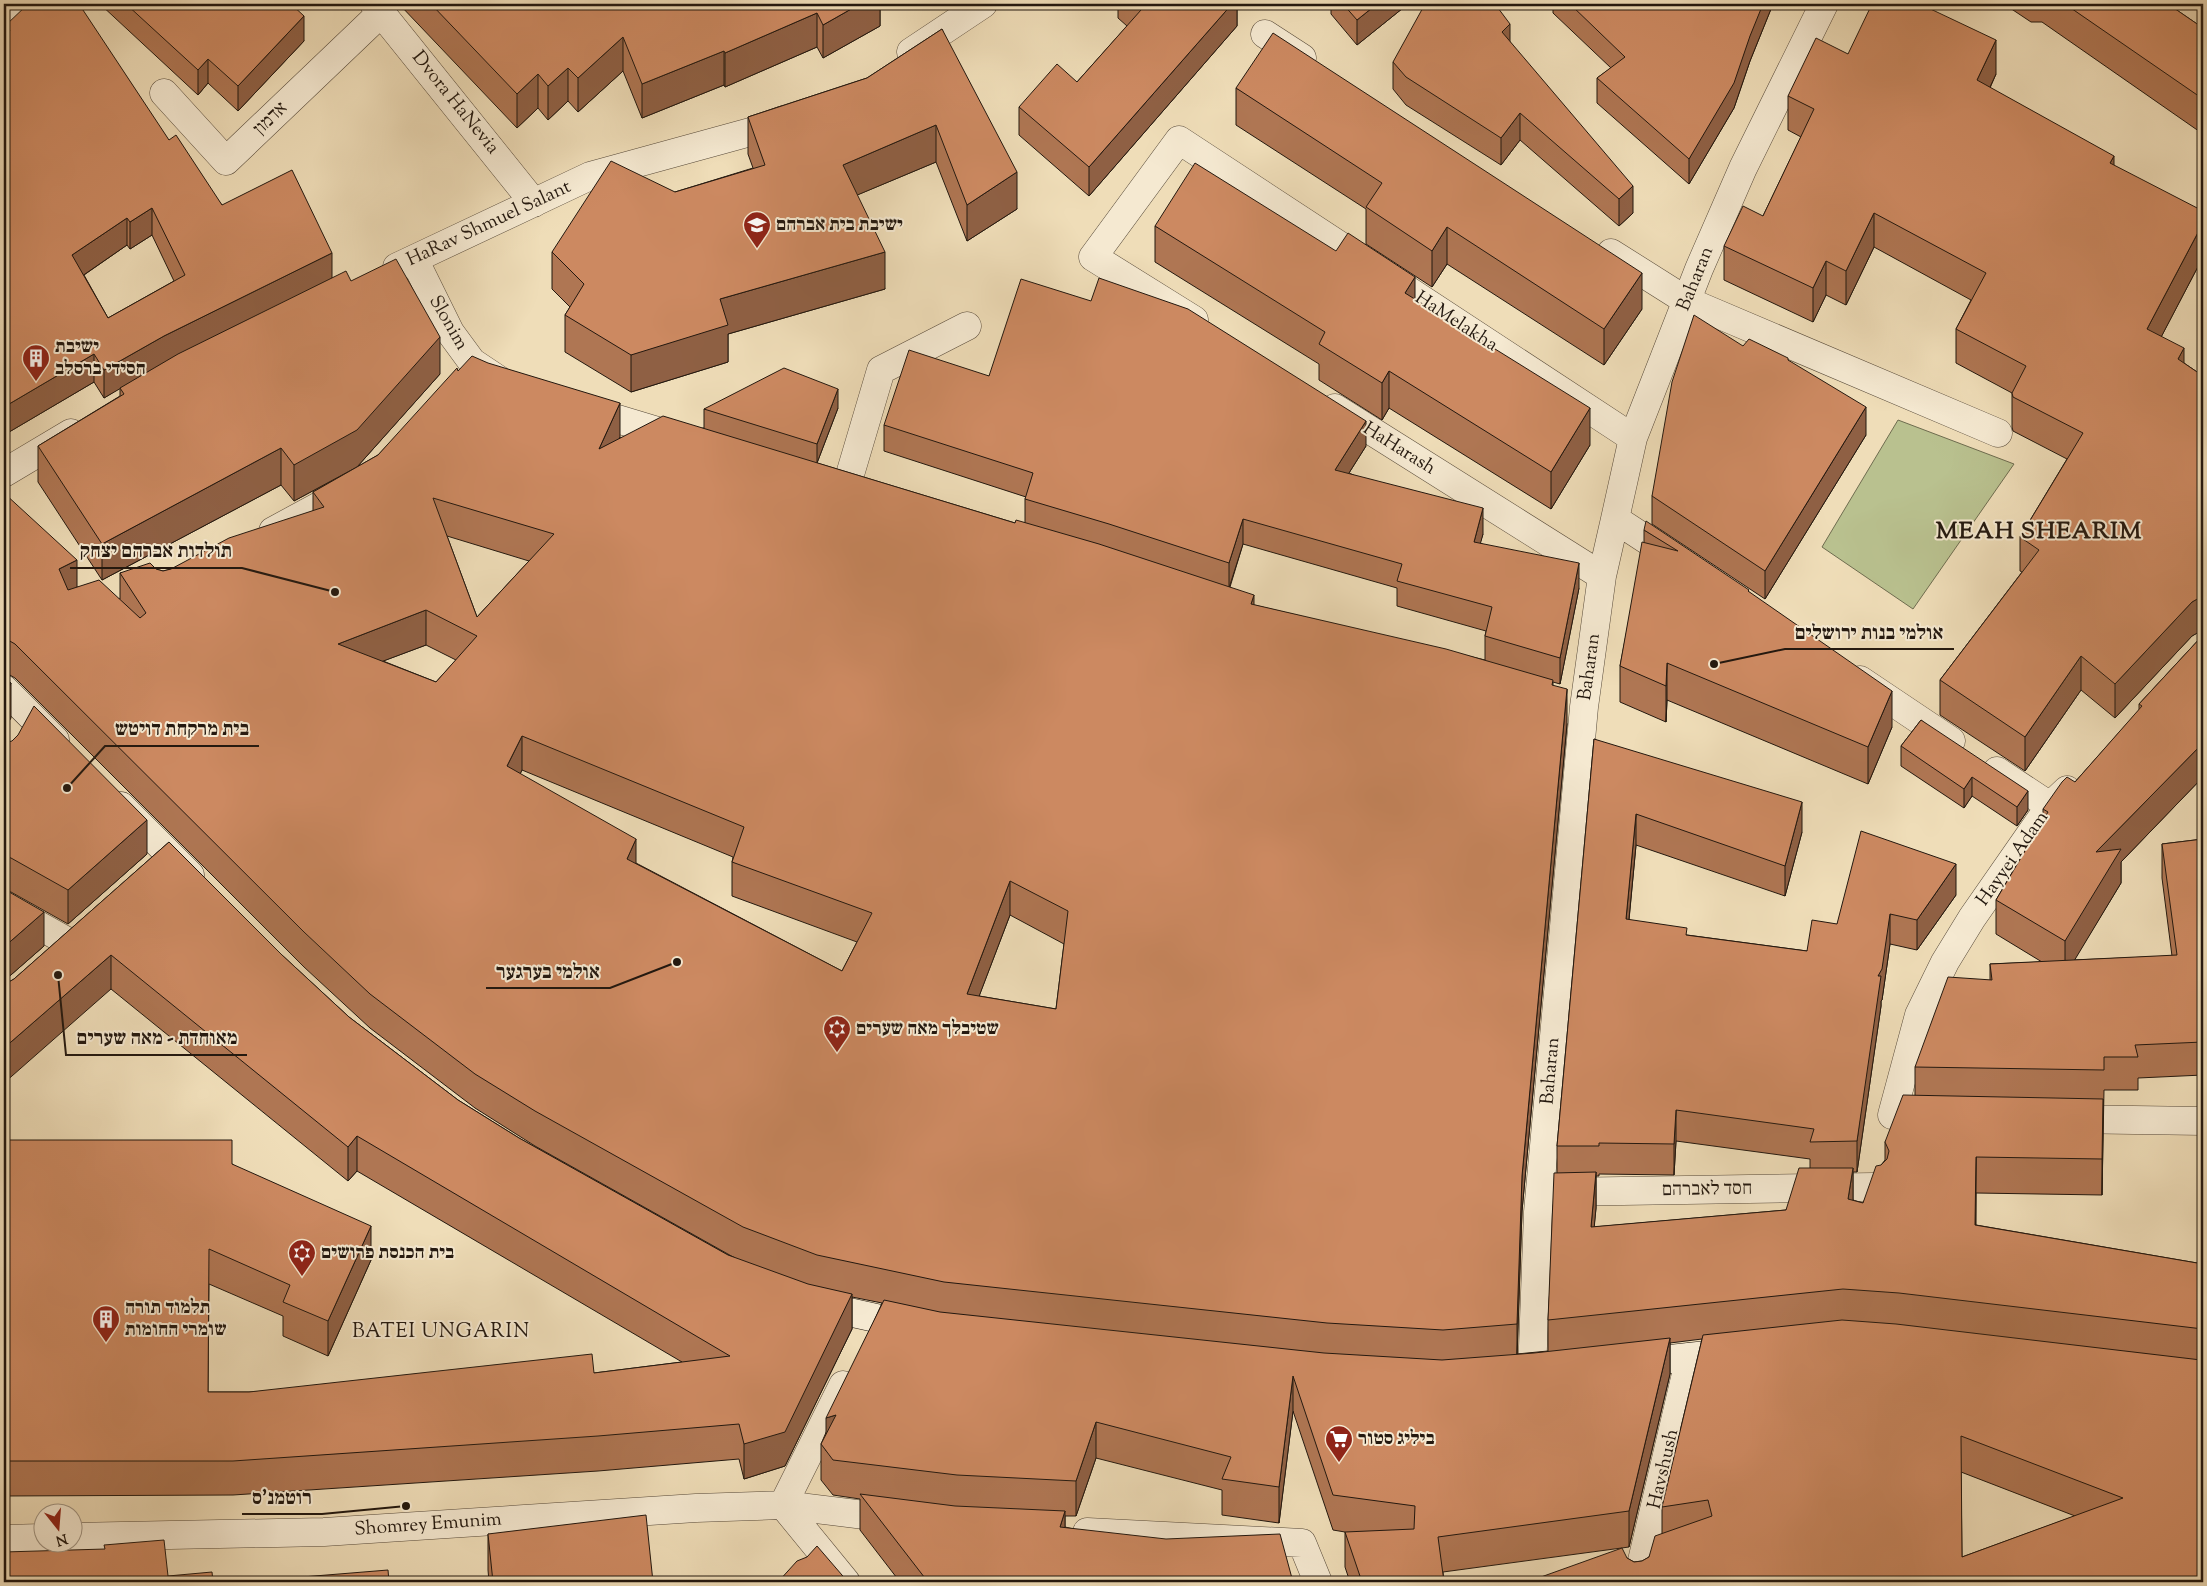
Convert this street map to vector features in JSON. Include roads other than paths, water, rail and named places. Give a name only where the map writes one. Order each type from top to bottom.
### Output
[{"type":"street","points":[[4,14],[16,4]]},
{"type":"street","points":[[894,63],[983,4]]},
{"type":"street","name":"Baharan","points":[[1561,1370],[1522,1374],[1584,707],[1602,576],[1633,438],[1699,269],[1743,168],[1824,4]]},
{"type":"street","name":"אדמון","points":[[164,93],[226,161],[378,8]]},
{"type":"street","name":"Dvora HaNevia","points":[[378,8],[534,202]]},
{"type":"street","points":[[1265,34],[1324,72]]},
{"type":"street","name":"HaRav Shmuel Salant","points":[[373,279],[590,176],[754,131],[808,110]]},
{"type":"street","name":"HaMelakha","points":[[1217,335],[1093,257],[1179,140],[1633,438]]},
{"type":"street","points":[[1590,240],[1687,302],[1998,433]]},
{"type":"street","name":"Slonim","points":[[414,259],[450,332],[472,362],[504,384],[522,390]]},
{"type":"street","points":[[846,488],[881,370],[967,326]]},
{"type":"street","points":[[452,384],[472,362]]},
{"type":"street","name":"HaHarash","points":[[1316,396],[1602,576]]},
{"type":"street","points":[[558,401],[703,445]]},
{"type":"street","points":[[4,473],[89,422]]},
{"type":"street","points":[[249,544],[367,479]]},
{"type":"street","points":[[818,480],[872,496]]},
{"type":"street","points":[[1615,519],[1697,573]]},
{"type":"street","points":[[1837,665],[2050,806]]},
{"type":"street","points":[[4,688],[72,757]]},
{"type":"street","points":[[1557,699],[1584,707]]},
{"type":"street","points":[[17,738],[30,715]]},
{"type":"street","name":"Hayyei Adam","points":[[1960,1117],[1892,1115],[1919,1016],[1945,962],[1972,918],[2050,806],[2082,776]]},
{"type":"street","points":[[100,785],[204,889]]},
{"type":"street","points":[[149,874],[170,855]]},
{"type":"street","points":[[4,906],[70,943]]},
{"type":"street","points":[[48,963],[92,924]]},
{"type":"street","points":[[2038,1119],[2203,1120]]},
{"type":"street","name":"חסד לאברהם","points":[[1540,1193],[1873,1187]]},
{"type":"street","points":[[796,1298],[813,1304],[932,1330]]},
{"type":"street","points":[[846,1582],[783,1505],[876,1318]]},
{"type":"street","points":[[1611,1365],[1757,1349]]},
{"type":"street","name":"Havshush","points":[[1637,1582],[1690,1356]]},
{"type":"street","name":"Shomrey Emunim","points":[[82,1537],[324,1532],[696,1508],[783,1505],[918,1521]]},
{"type":"street","points":[[1065,1531],[1302,1543],[1318,1582]]},
{"type":"street","points":[[4,1538],[32,1538]]},
{"type":"street","points":[[803,1575],[823,1554]]},
{"type":"place","name":"ישיבת בית אברהם","points":[[757,249]]},
{"type":"place","name":"ישיבת חסידי ברסלב","points":[[36,382]]},
{"type":"place","name":"תולדות אברהם יצחק","points":[[335,592]]},
{"type":"place","name":"אולמי בנות ירושלים","points":[[1714,664]]},
{"type":"place","name":"בית מרקחת דויטש","points":[[67,788]]},
{"type":"place","name":"אולמי בערגער","points":[[677,962]]},
{"type":"place","name":"מאוחדת - מאה שערים","points":[[58,975]]},
{"type":"place","name":"שטיבלך מאה שערים","points":[[837,1053]]},
{"type":"place","name":"בית הכנסת פרושים","points":[[302,1277]]},
{"type":"place","name":"תלמוד תורה שומרי החומות","points":[[106,1343]]},
{"type":"place","name":"ביליג סטור","points":[[1339,1463]]},
{"type":"place","name":"רוטמנ'ס","points":[[406,1506]]},
{"type":"district","name":"MEAH SHEARIM","points":[[2039,532]]},
{"type":"district","name":"BATEI UNGARIN","points":[[441,1332]]}]
